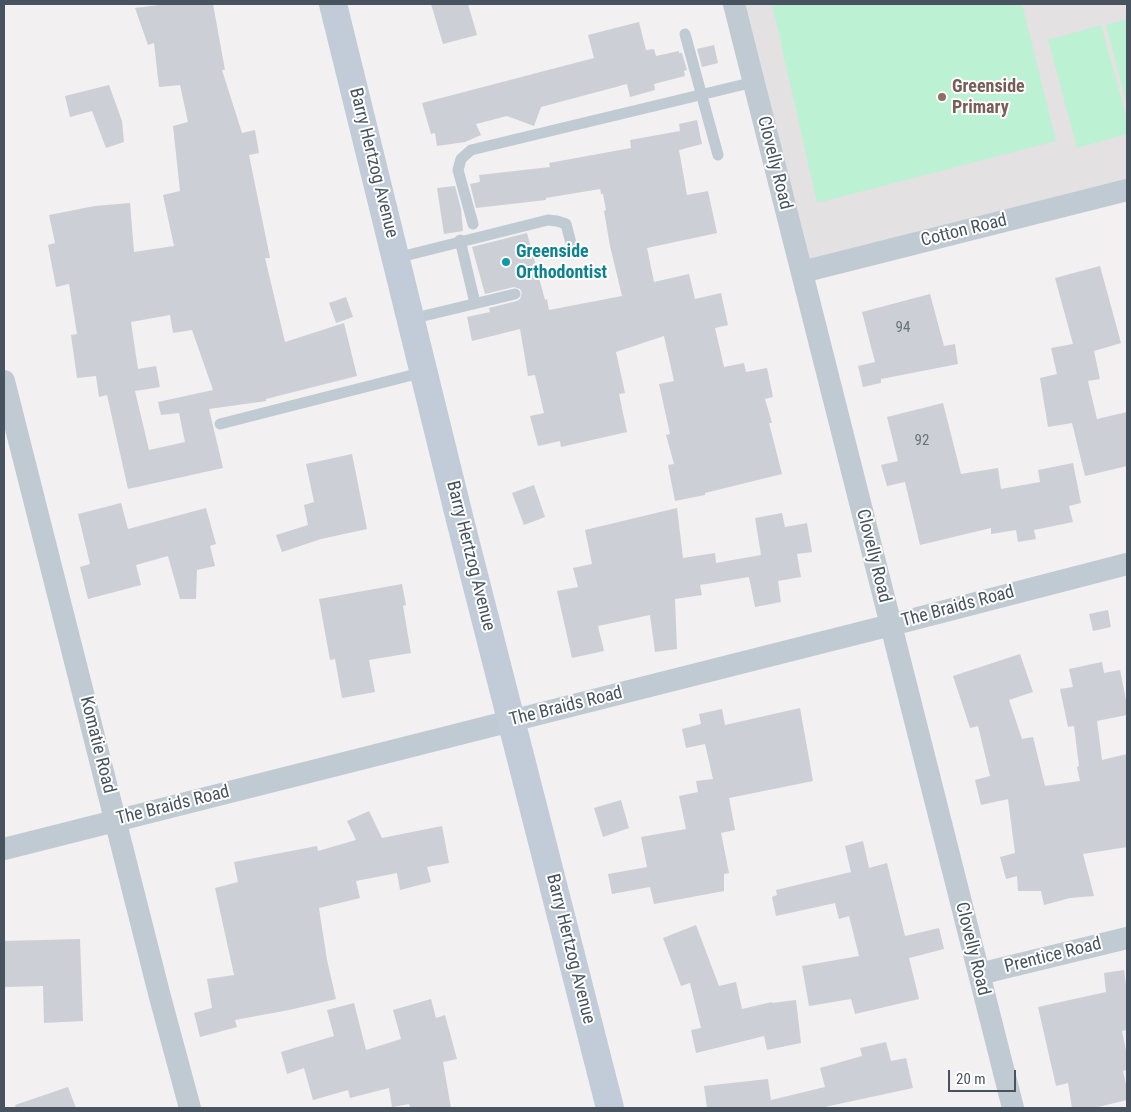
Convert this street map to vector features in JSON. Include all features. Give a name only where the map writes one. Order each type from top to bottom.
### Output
[{"type":"main road","name":"Barry Hertzog Avenue","points":[[333,4],[410,319],[610,1108]]},
{"type":"street","name":"Clovelly Road","points":[[734,4],[1013,1108]]},
{"type":"street","name":"Cotton Road","points":[[802,272],[1127,190]]},
{"type":"street","name":"Komatie Road","points":[[4,381],[11,438],[116,821],[190,1108]]},
{"type":"street","name":"The Braids Road","points":[[4,849],[1127,564]]},
{"type":"street","name":"Prentice Road","points":[[979,974],[1127,938]]},
{"type":"lane","points":[[685,34],[718,156]]},
{"type":"lane","points":[[473,224],[458,170],[461,159],[471,150],[754,82]]},
{"type":"lane","points":[[396,258],[460,240],[548,220],[566,224],[572,247]]},
{"type":"lane","points":[[460,240],[475,303]]},
{"type":"lane","points":[[410,319],[515,294]]},
{"type":"lane","points":[[220,424],[424,372]]},
{"type":"shaded area","name":"Greenside Primary","points":[[734,4],[1127,4],[1127,190],[802,272]]},
{"type":"green space","points":[[772,4],[1022,4],[1056,141],[817,203]]},
{"type":"green space","points":[[1127,19],[1127,105],[1106,25]]},
{"type":"green space","points":[[1101,25],[1127,119],[1127,134],[1077,148],[1048,40]]},
{"type":"building","points":[[167,4],[213,4],[225,70],[222,70],[242,133],[255,130],[259,153],[249,155],[270,258],[265,258],[285,342],[344,323],[357,376],[266,399],[266,401],[209,409],[223,468],[128,489],[107,395],[99,397],[96,376],[77,378],[71,335],[77,334],[69,284],[56,287],[48,245],[55,243],[49,215],[95,206],[130,203],[134,252],[174,246],[163,195],[180,191],[173,126],[188,122],[180,85],[159,87],[154,43],[148,45],[135,8]],"holes":[[[170,315],[173,333],[192,330],[213,390],[158,402],[161,415],[179,413],[185,442],[149,450],[135,391],[160,387],[156,366],[138,369],[131,322]]]},
{"type":"building","points":[[431,4],[468,4],[477,35],[443,44]]},
{"type":"building","points":[[639,22],[646,50],[654,49],[656,56],[679,51],[679,53],[682,53],[687,70],[684,71],[685,76],[654,84],[655,90],[630,97],[627,84],[541,107],[534,126],[507,116],[476,124],[481,135],[465,142],[437,146],[435,133],[431,134],[422,103],[594,58],[588,35]]},
{"type":"building","points":[[714,45],[718,63],[702,67],[697,49]]},
{"type":"building","points":[[109,85],[122,121],[124,142],[106,148],[92,111],[70,117],[65,96]]},
{"type":"building","points":[[697,120],[702,144],[679,150],[687,195],[708,191],[717,233],[647,248],[654,282],[689,274],[695,299],[721,293],[728,325],[715,328],[724,367],[744,363],[746,372],[767,368],[773,397],[765,399],[772,423],[769,423],[782,474],[705,493],[705,495],[675,501],[668,465],[674,464],[666,435],[670,434],[659,384],[674,381],[664,336],[616,352],[625,393],[619,394],[627,432],[561,447],[560,441],[538,446],[530,416],[544,413],[535,375],[528,376],[520,329],[472,341],[467,317],[490,312],[489,308],[517,301],[522,293],[520,289],[514,287],[485,294],[472,247],[527,233],[549,310],[622,296],[610,246],[603,194],[601,194],[600,189],[546,198],[546,200],[476,208],[470,184],[480,182],[479,175],[550,167],[549,163],[631,148],[630,140],[680,131],[679,124]]},
{"type":"building","points":[[455,186],[461,209],[463,231],[444,234],[437,188]]},
{"type":"building","points":[[1100,266],[1121,343],[1094,351],[1100,379],[1088,381],[1097,419],[1127,412],[1127,466],[1085,476],[1072,423],[1048,427],[1040,378],[1057,374],[1051,348],[1073,344],[1055,278]]},
{"type":"building","points":[[930,294],[944,346],[955,344],[958,364],[881,379],[881,383],[863,387],[858,366],[875,362],[862,312]]},
{"type":"building","points":[[346,297],[353,317],[336,323],[329,303]]},
{"type":"building","points":[[943,403],[961,474],[998,468],[1001,489],[1040,482],[1038,470],[1073,463],[1081,503],[1069,506],[1073,522],[1034,530],[1036,539],[1018,542],[1016,530],[991,534],[991,528],[920,545],[905,482],[887,486],[881,465],[898,461],[887,417]]},
{"type":"building","points":[[352,454],[367,529],[321,539],[282,552],[276,535],[308,525],[304,505],[314,502],[306,464]]},
{"type":"building","points":[[534,485],[545,517],[524,525],[512,493]]},
{"type":"building","points":[[121,503],[128,529],[206,508],[216,544],[210,546],[215,566],[197,570],[196,599],[180,599],[168,556],[136,565],[141,585],[88,599],[80,567],[90,564],[78,514]]},
{"type":"building","points":[[677,508],[683,558],[715,553],[716,563],[761,555],[755,518],[782,513],[785,527],[807,523],[812,552],[797,554],[801,577],[778,581],[781,602],[755,607],[749,577],[700,585],[702,595],[675,599],[677,649],[655,652],[650,615],[598,626],[604,651],[572,658],[557,591],[578,587],[573,568],[592,564],[585,530]]},
{"type":"building","points":[[402,584],[406,605],[403,606],[411,653],[369,660],[375,692],[342,698],[335,659],[330,660],[319,599]]},
{"type":"building","points":[[1108,610],[1111,627],[1093,631],[1089,614]]},
{"type":"building","points":[[1020,654],[1033,692],[1009,700],[1022,739],[1033,737],[1045,786],[1080,781],[1074,726],[1068,727],[1060,689],[1073,687],[1069,669],[1102,662],[1104,673],[1120,670],[1127,705],[1127,715],[1097,721],[1102,760],[1127,754],[1127,847],[1083,854],[1094,896],[1070,898],[1044,905],[1041,891],[1018,891],[1017,876],[1006,879],[1000,857],[1015,853],[1008,799],[981,805],[975,780],[990,776],[978,726],[970,728],[953,676]]},
{"type":"building","points":[[800,708],[813,781],[729,798],[735,830],[721,833],[729,873],[724,874],[724,891],[654,904],[650,887],[612,894],[608,874],[647,867],[641,837],[686,829],[679,796],[698,792],[696,781],[713,779],[705,744],[686,748],[682,729],[701,724],[699,714],[722,709],[725,725]]},
{"type":"building","points":[[621,800],[629,828],[603,837],[594,808]]},
{"type":"building","points":[[369,811],[382,838],[442,826],[449,863],[427,867],[431,882],[400,890],[397,873],[356,881],[360,898],[319,908],[327,960],[336,999],[235,1020],[237,1027],[200,1037],[194,1013],[212,1008],[207,979],[234,975],[215,888],[238,882],[234,862],[317,846],[318,851],[356,840],[347,821]]},
{"type":"building","points":[[863,841],[869,868],[887,863],[905,936],[939,928],[944,949],[909,958],[919,999],[855,1014],[851,999],[809,1006],[802,966],[859,956],[849,916],[839,919],[835,903],[776,916],[772,897],[777,895],[776,890],[851,872],[845,846]]},
{"type":"building","points":[[696,925],[719,986],[736,982],[742,1009],[772,1002],[796,1000],[801,1043],[767,1050],[764,1036],[696,1053],[691,1030],[701,1028],[690,983],[681,986],[663,938]]},
{"type":"building","points":[[80,939],[83,1021],[44,1023],[43,986],[5,987],[4,941]]},
{"type":"building","points":[[1124,970],[1127,992],[1127,1030],[1122,1031],[1127,1055],[1127,1070],[1123,1071],[1127,1088],[1127,1100],[1094,1108],[1072,1108],[1068,1083],[1056,1086],[1038,1007],[1106,992],[1104,973]]},
{"type":"building","points":[[431,999],[436,1018],[445,1015],[457,1059],[443,1062],[451,1108],[410,1108],[409,1104],[392,1107],[389,1088],[350,1098],[348,1090],[313,1100],[304,1068],[287,1074],[281,1052],[334,1036],[327,1010],[354,1003],[366,1050],[401,1039],[393,1010]]},
{"type":"building","points":[[886,1042],[891,1061],[906,1058],[913,1088],[820,1108],[707,1108],[704,1086],[768,1079],[771,1100],[825,1087],[820,1068],[862,1056],[860,1048]]},
{"type":"building","points":[[68,1087],[76,1108],[16,1108],[15,1105]]},
{"type":"place","name":"Greenside Primary","points":[[942,97]]},
{"type":"place","name":"Greenside Orthodontist","points":[[506,262]]}]
